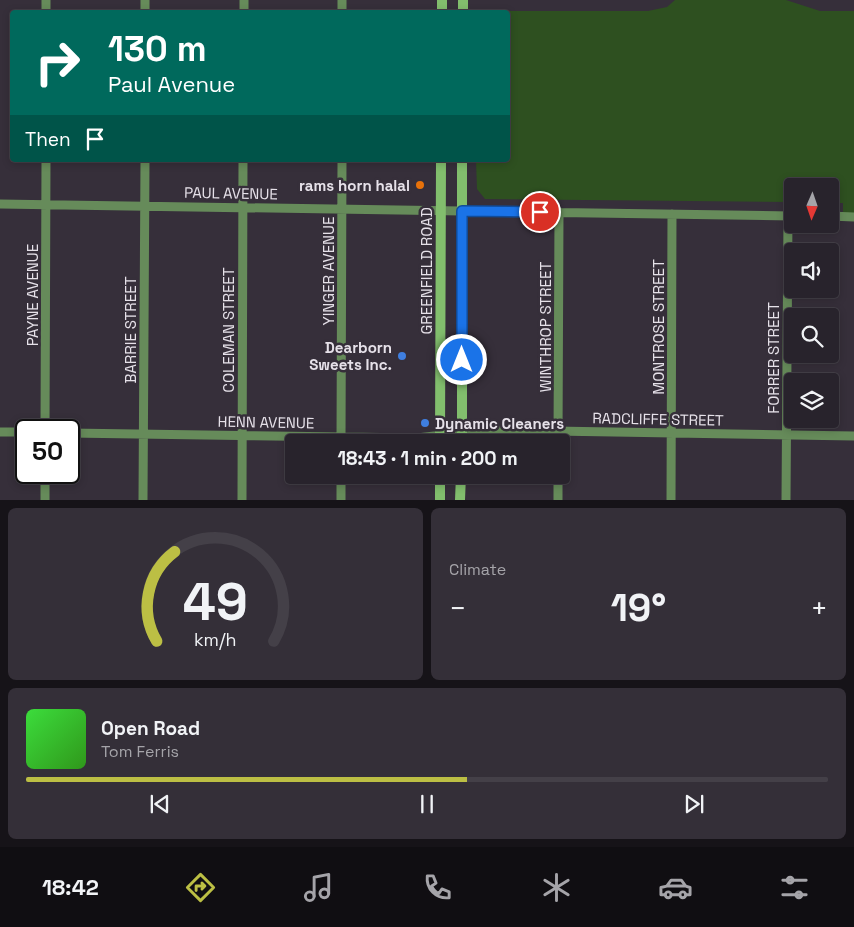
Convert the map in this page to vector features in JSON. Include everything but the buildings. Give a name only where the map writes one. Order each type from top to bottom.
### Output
[{"type":"main road","name":"GREENFIELD ROAD","points":[[440,434],[441,162]]},
{"type":"main road","points":[[462,162],[462,434]]},
{"type":"main road","points":[[440,344],[462,344]]},
{"type":"main road","points":[[440,484],[440,500]]},
{"type":"main road","points":[[460,500],[461,484]]},
{"type":"street","name":"PAYNE AVENUE","points":[[45,419],[46,162]]},
{"type":"street","name":"BARRIE STREET","points":[[143,500],[145,162]]},
{"type":"street","name":"COLEMAN STREET","points":[[242,500],[243,162]]},
{"type":"street","name":"YINGER AVENUE","points":[[341,434],[342,162]]},
{"type":"street","name":"PAUL AVENUE","points":[[0,204],[784,216]]},
{"type":"street","name":"WINTHROP STREET","points":[[558,431],[559,212]]},
{"type":"street","name":"MONTROSE STREET","points":[[671,500],[672,214]]},
{"type":"street","points":[[839,216],[854,217]]},
{"type":"street","name":"FORRER STREET","points":[[786,500],[790,233]]},
{"type":"street","name":"RADCLIFFE STREET","points":[[472,434],[486,430],[854,436]]},
{"type":"street","points":[[0,432],[15,432]]},
{"type":"street","name":"HENN AVENUE","points":[[80,433],[285,437]]},
{"type":"street","points":[[45,484],[45,500]]},
{"type":"street","points":[[341,484],[341,500]]},
{"type":"street","points":[[558,484],[558,500]]},
{"type":"green space","points":[[675,0],[786,0],[820,11],[854,11],[854,213],[843,213],[843,203],[839,203],[839,178],[784,178],[784,202],[485,199],[477,189],[476,162],[510,162],[510,11],[648,11],[667,7]]},
{"type":"place","name":"rams horn halal","points":[[420,185]]},
{"type":"place","name":"Dearborn Sweets Inc.","points":[[402,356]]},
{"type":"place","name":"Dynamic Cleaners","points":[[425,423]]},
{"type":"route","points":[[462,360],[462,211],[540,212]]}]
